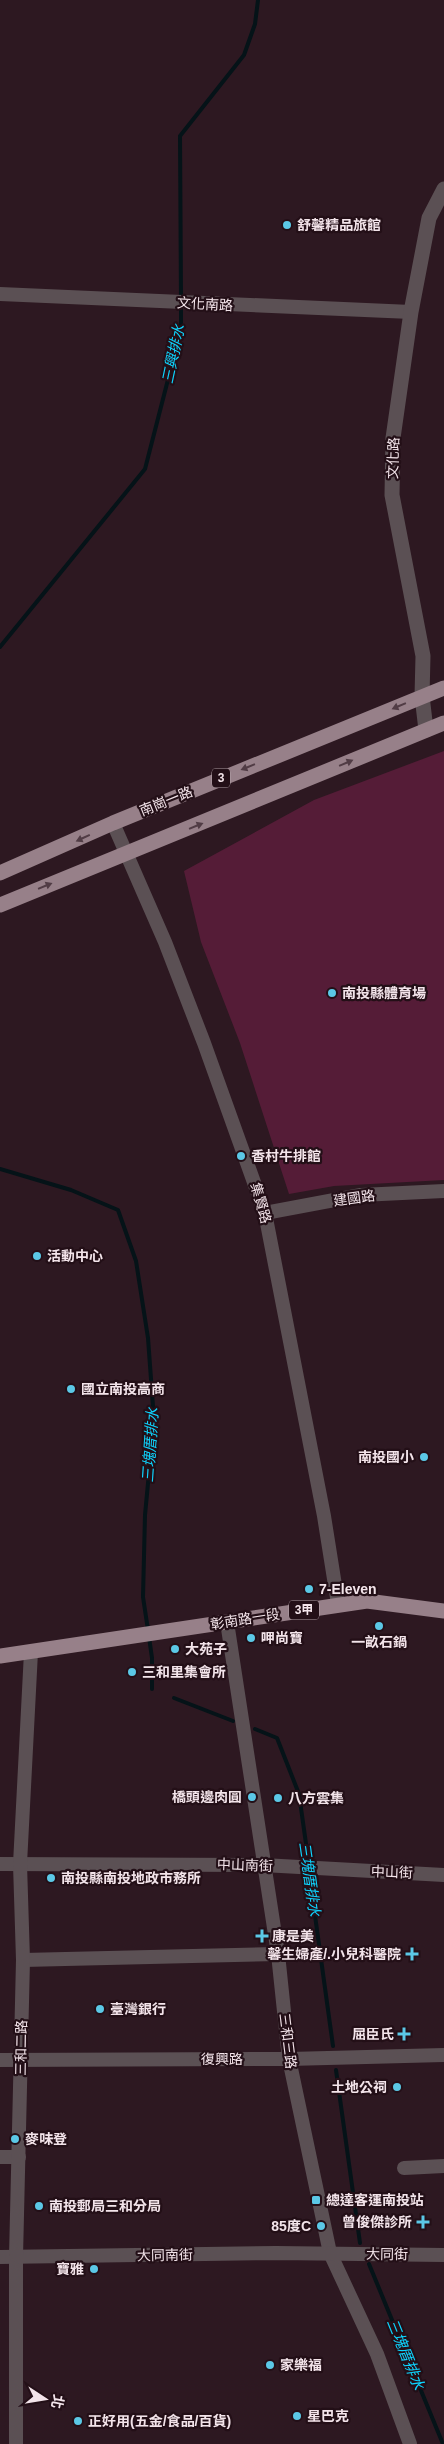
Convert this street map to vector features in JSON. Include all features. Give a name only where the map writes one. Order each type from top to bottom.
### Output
[{"type":"main road","name":"南崗一路","points":[[0,873],[112,823],[444,688]]},
{"type":"main road","points":[[0,905],[126,855],[444,723]]},
{"type":"main road","name":"彰南路一段","points":[[31,1652],[367,1601],[444,1611]]},
{"type":"main road","name":"3甲","points":[[0,1656],[31,1652]]},
{"type":"street","name":"文化路","points":[[426,730],[422,696],[423,656],[392,495],[394,438],[411,312],[429,218],[444,189]]},
{"type":"street","name":"文化南路","points":[[0,294],[411,312]]},
{"type":"street","name":"集賢路","points":[[112,823],[164,942],[204,1043],[265,1214],[324,1516],[338,1604]]},
{"type":"street","name":"建國路","points":[[265,1214],[361,1195],[444,1191]]},
{"type":"street","name":"三和三路","points":[[226,1622],[245,1732],[263,1865],[278,1954],[289,2059],[330,2253],[376,2354],[410,2444]]},
{"type":"street","name":"三和二路","points":[[16,2444],[16,2257],[23,1960],[20,1864],[31,1652]]},
{"type":"street","name":"中山南街","points":[[0,1864],[263,1865],[340,1870]]},
{"type":"street","name":"中山街","points":[[340,1870],[444,1875]]},
{"type":"street","points":[[23,1960],[278,1954]]},
{"type":"street","name":"復興路","points":[[0,2060],[289,2059],[444,2055]]},
{"type":"street","points":[[0,2157],[19,2157]]},
{"type":"street","points":[[404,2168],[444,2166]]},
{"type":"street","name":"大同街","points":[[330,2253],[444,2255]]},
{"type":"street","name":"大同南街","points":[[0,2258],[330,2253]]},
{"type":"shaded area","name":"南投縣體育場","points":[[444,751],[444,1180],[334,1186],[289,1194],[240,1043],[201,942],[184,871],[314,800]]},
{"type":"waterway","name":"三興排水","points":[[181,299],[180,136],[244,55],[255,24],[258,0]]},
{"type":"waterway","name":"三興排水","points":[[0,647],[145,469],[181,329],[181,306]]},
{"type":"waterway","name":"三塊厝排水","points":[[0,1169],[71,1190],[118,1210],[136,1261],[148,1338],[154,1420],[145,1515],[143,1597],[148,1630]]},
{"type":"waterway","name":"三塊厝排水","points":[[149,1637],[152,1658],[152,1689]]},
{"type":"waterway","name":"三塊厝排水","points":[[174,1698],[233,1721]]},
{"type":"waterway","name":"三塊厝排水","points":[[255,1729],[277,1738],[299,1794],[309,1865]]},
{"type":"waterway","name":"三塊厝排水","points":[[309,1872],[333,2046]]},
{"type":"waterway","name":"三塊厝排水","points":[[336,2070],[360,2243]]},
{"type":"waterway","name":"三塊厝排水","points":[[369,2264],[443,2444]]},
{"type":"place","name":"舒馨精品旅館","points":[[287,225]]},
{"type":"place","name":"南投縣體育場","points":[[332,993]]},
{"type":"place","name":"香村牛排館","points":[[241,1156]]},
{"type":"place","name":"活動中心","points":[[37,1256]]},
{"type":"place","name":"國立南投高商","points":[[71,1389]]},
{"type":"place","name":"南投國小","points":[[424,1457]]},
{"type":"place","name":"7-Eleven","points":[[309,1589]]},
{"type":"place","name":"一畝石鍋","points":[[379,1626]]},
{"type":"place","name":"呷尚寶","points":[[251,1638]]},
{"type":"place","name":"大苑子","points":[[175,1649]]},
{"type":"place","name":"三和里集會所","points":[[132,1672]]},
{"type":"place","name":"橋頭邊肉圓","points":[[252,1797]]},
{"type":"place","name":"八方雲集","points":[[278,1798]]},
{"type":"place","name":"南投縣南投地政市務所","points":[[51,1878]]},
{"type":"place","name":"康是美","points":[[262,1936]]},
{"type":"place","name":"馨生婦產/.小兒科醫院","points":[[412,1954]]},
{"type":"place","name":"臺灣銀行","points":[[100,2009]]},
{"type":"place","name":"屈臣氏","points":[[404,2034]]},
{"type":"place","name":"土地公祠","points":[[397,2087]]},
{"type":"place","name":"麥味登","points":[[15,2139]]},
{"type":"place","name":"總達客運南投站","points":[[316,2200]]},
{"type":"place","name":"南投郵局三和分局","points":[[39,2206]]},
{"type":"place","name":"曾俊傑診所","points":[[423,2222]]},
{"type":"place","name":"85度C","points":[[321,2226]]},
{"type":"place","name":"寶雅","points":[[94,2269]]},
{"type":"place","name":"家樂福","points":[[270,2365]]},
{"type":"place","name":"星巴克","points":[[297,2416]]},
{"type":"place","name":"正好用(五金/食品/百貨)","points":[[78,2421]]}]
